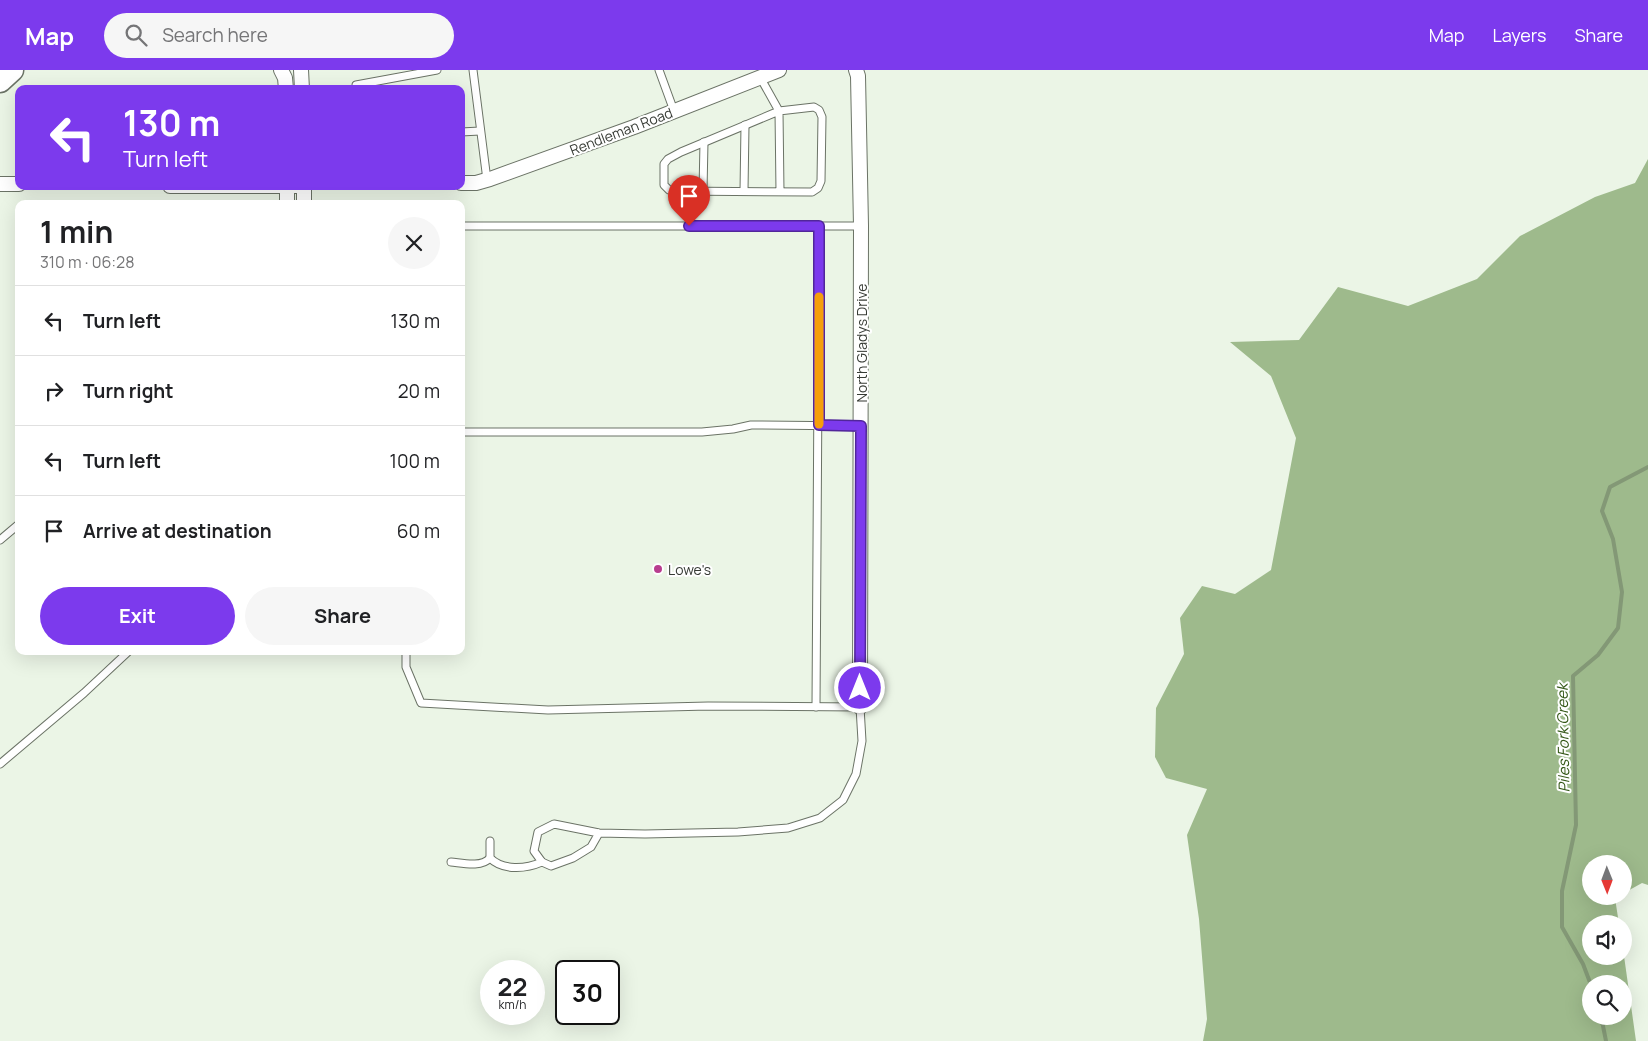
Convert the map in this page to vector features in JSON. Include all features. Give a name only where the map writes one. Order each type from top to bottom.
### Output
[{"type":"highway","points":[[0,81],[12,70]]},
{"type":"street","points":[[281,70],[286,78],[286,85]]},
{"type":"street","points":[[301,70],[302,85]]},
{"type":"street","name":"Rendleman Road","points":[[465,183],[476,183],[486,180],[779,70]]},
{"type":"street","name":"North Gladys Drive","points":[[856,70],[858,76],[861,226],[860,707]]},
{"type":"street","points":[[0,184],[15,184]]},
{"type":"lane","points":[[356,85],[437,70]]},
{"type":"lane","points":[[473,70],[486,180]]},
{"type":"lane","points":[[659,70],[674,111]]},
{"type":"lane","points":[[760,77],[779,110],[780,192]]},
{"type":"lane","points":[[814,107],[819,110],[822,117],[821,181],[818,188],[812,192],[744,192],[669,190],[664,185],[664,164],[668,159],[745,125],[779,110],[814,107]]},
{"type":"lane","points":[[744,192],[745,125]]},
{"type":"lane","points":[[465,132],[480,131]]},
{"type":"lane","points":[[703,191],[704,142]]},
{"type":"lane","points":[[465,226],[861,226]]},
{"type":"lane","points":[[816,707],[819,226]]},
{"type":"lane","points":[[465,432],[702,432],[751,425],[861,426]]},
{"type":"lane","points":[[0,540],[15,527]]},
{"type":"lane","points":[[0,764],[126,655]]},
{"type":"lane","points":[[406,655],[406,667],[421,703],[548,710],[708,706],[860,707],[862,741],[856,774],[843,800],[820,818],[788,828],[738,832],[599,833],[554,824],[538,832],[534,851],[542,862],[551,866],[573,858],[592,847],[599,833]]},
{"type":"lane","points":[[490,841],[490,858],[495,864],[530,867],[542,862]]},
{"type":"lane","points":[[451,862],[481,864],[490,858]]},
{"type":"green space","points":[[1648,159],[1648,885],[1642,883],[1632,889],[1632,855],[1582,855],[1582,905],[1616,905],[1618,915],[1582,915],[1582,965],[1625,965],[1627,975],[1582,975],[1582,1025],[1632,1025],[1632,1013],[1636,1041],[1203,1041],[1207,1019],[1199,919],[1187,835],[1207,789],[1166,778],[1155,757],[1156,708],[1184,654],[1180,618],[1202,586],[1235,594],[1271,570],[1296,438],[1271,376],[1230,342],[1299,340],[1338,287],[1408,306],[1477,279],[1520,236],[1595,197],[1635,183]]},
{"type":"waterway","name":"Piles Fork Creek","points":[[1587,975],[1562,927],[1562,891],[1576,825],[1573,676],[1598,655],[1618,628],[1622,592],[1613,539],[1602,511],[1610,487],[1648,467]]},
{"type":"waterway","name":"Piles Fork Creek","points":[[1603,1025],[1606,1041]]},
{"type":"slow traffic","points":[[819,297],[819,424]]},
{"type":"place","name":"Lowe's","points":[[658,569]]},
{"type":"route","points":[[689,226],[819,226],[819,425],[861,426],[860,688]]}]
